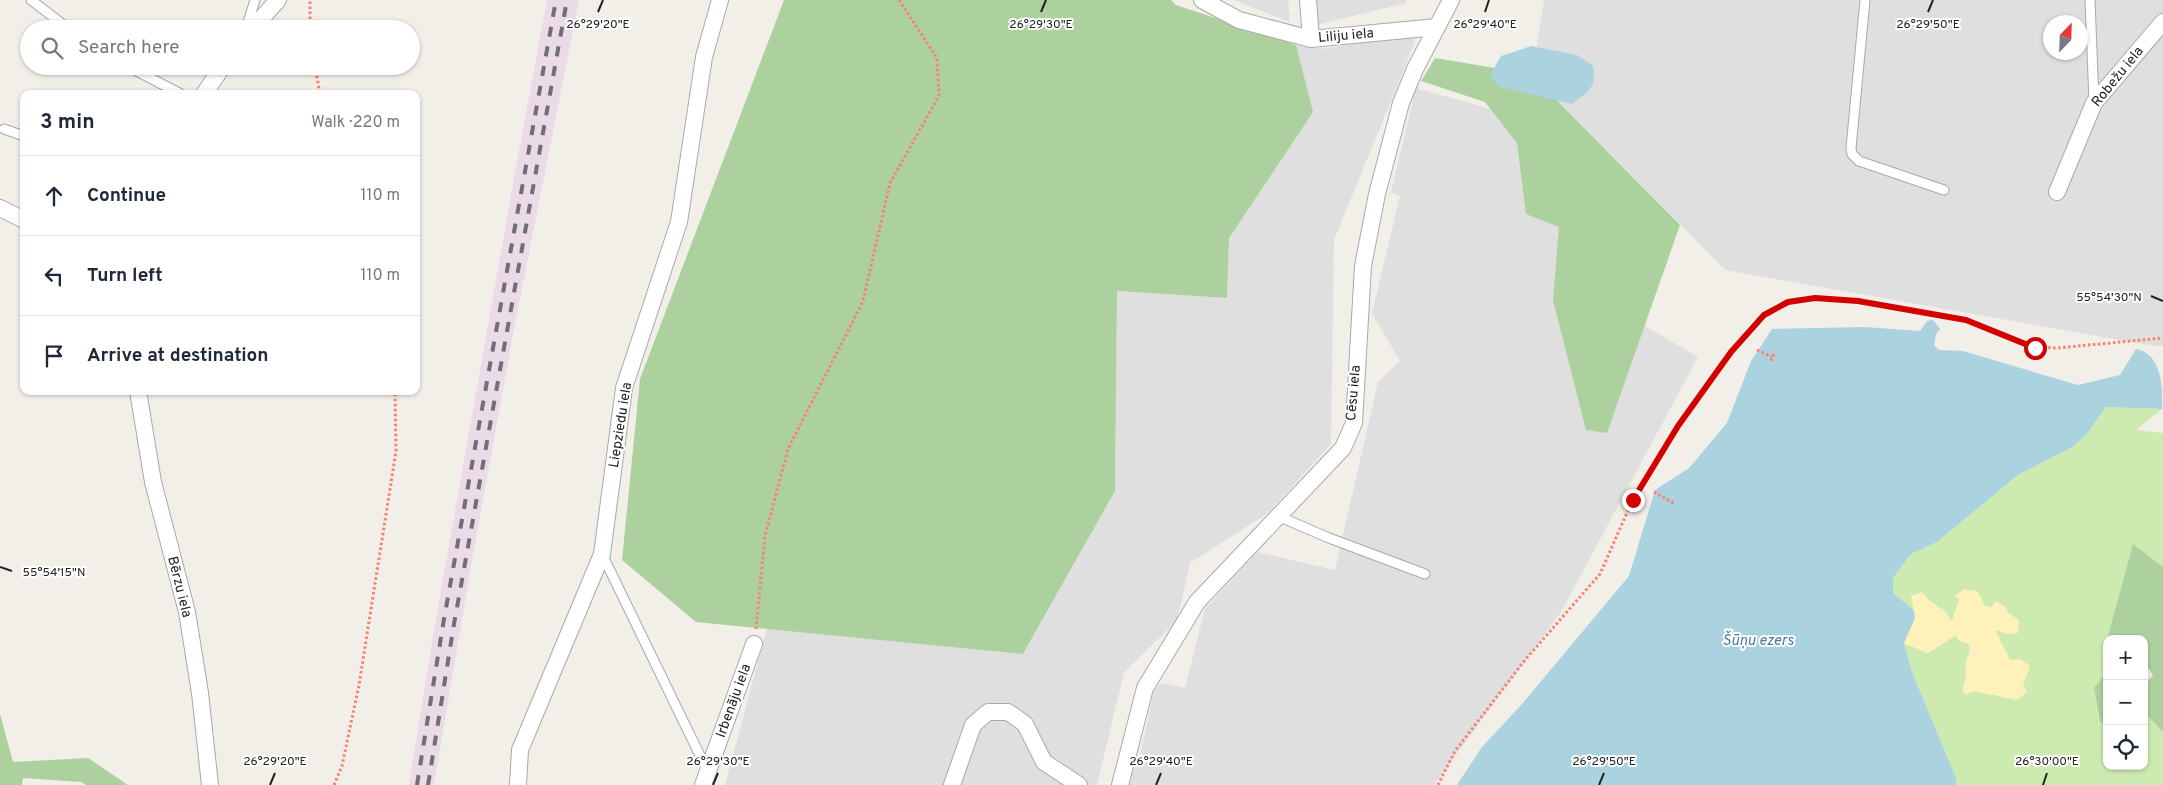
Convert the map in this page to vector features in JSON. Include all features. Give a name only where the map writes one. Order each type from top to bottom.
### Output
[{"type":"street","points":[[260,20],[278,0]]},
{"type":"street","name":"Liepziedu iela","points":[[518,785],[520,750],[602,554],[624,388],[679,222],[704,57],[720,0]]},
{"type":"street","name":"Liliju iela","points":[[1202,0],[1239,20],[1311,39],[1437,27]]},
{"type":"street","points":[[1308,0],[1311,39]]},
{"type":"street","name":"Cēsu iela","points":[[1120,785],[1145,688],[1197,602],[1342,448],[1354,423],[1363,266],[1377,194],[1401,102],[1415,69],[1451,0]]},
{"type":"street","name":"Robežu iela","points":[[2057,192],[2094,103],[2163,22]]},
{"type":"street","points":[[207,90],[217,75]]},
{"type":"street","points":[[0,208],[20,218]]},
{"type":"street","name":"Bērzu iela","points":[[139,395],[153,482],[187,612],[200,693],[210,785]]},
{"type":"street","name":"Irbenāju iela","points":[[705,779],[754,644]]},
{"type":"street","points":[[952,785],[973,725],[988,712],[1008,712],[1025,724],[1044,762],[1079,785]]},
{"type":"lane","points":[[31,0],[57,20]]},
{"type":"lane","points":[[249,20],[255,0]]},
{"type":"lane","points":[[1865,0],[1851,148],[1852,154],[1859,161],[1944,190]]},
{"type":"lane","points":[[2090,0],[2094,103]]},
{"type":"lane","points":[[144,75],[172,90]]},
{"type":"lane","points":[[4,129],[20,135]]},
{"type":"lane","points":[[1278,516],[1329,538],[1425,574]]},
{"type":"lane","points":[[602,554],[705,779]]},
{"type":"path","points":[[310,0],[310,20]]},
{"type":"path","points":[[754,644],[765,536],[788,449],[863,301],[890,183],[939,96],[937,58],[899,0]]},
{"type":"path","points":[[317,75],[319,90]]},
{"type":"path","points":[[1438,785],[1455,751],[1525,660],[1600,574],[1633,500],[1678,426],[1731,352],[1764,315],[1788,302],[1815,298],[1858,301],[1966,320],[2035,348],[2057,348],[2163,338]]},
{"type":"path","points":[[1757,350],[1772,357]]},
{"type":"path","points":[[334,785],[342,766],[359,685],[395,460],[395,395]]},
{"type":"path","points":[[1654,492],[1675,504]]},
{"type":"shaded area","points":[[547,0],[579,0],[514,329],[434,785],[409,785],[434,630]]},
{"type":"shaded area","points":[[1234,0],[1288,0],[1290,22]]},
{"type":"shaded area","points":[[1315,0],[1407,0],[1406,3],[1316,25]]},
{"type":"shaded area","points":[[1544,0],[2163,0],[2163,346],[2154,346],[1725,270],[1532,74]]},
{"type":"shaded area","points":[[1412,36],[1415,42],[1334,240],[1331,444],[1268,513],[1190,563],[1177,621],[1124,672],[1097,785],[725,785],[767,628],[1024,653],[1115,491],[1117,291],[1227,298],[1229,238],[1296,45],[1320,49]]},
{"type":"shaded area","points":[[1416,88],[1581,134],[1561,277],[1698,357],[1561,612],[1434,785],[1129,785],[1139,760],[1154,690],[1162,683],[1185,688],[1205,609],[1257,552],[1335,570],[1378,382],[1400,361],[1372,313],[1400,196],[1391,192]]},
{"type":"green space","points":[[784,0],[1171,0],[1176,5],[1296,45],[1313,112],[1229,238],[1227,298],[1117,291],[1115,491],[1023,654],[696,622],[622,560],[640,379]]},
{"type":"green space","points":[[1435,58],[1531,74],[1680,225],[1607,433],[1586,430],[1553,300],[1559,227],[1526,214],[1517,143],[1485,102],[1421,81]]},
{"type":"green space","points":[[2106,407],[2162,409],[2136,430],[2163,433],[2163,567],[2133,545],[2108,635],[2103,635],[2103,676],[2094,688],[2100,721],[2103,724],[2103,770],[2148,770],[2148,716],[2163,732],[2163,785],[1957,785],[1956,778],[1912,672],[1904,643],[1928,653],[1956,635],[1962,642],[1969,644],[1966,665],[1966,694],[1974,691],[2018,700],[2023,686],[1994,629],[2013,617],[2008,613],[1985,606],[1977,591],[1959,600],[1952,621],[1936,605],[1924,597],[1912,596],[1914,610],[1893,593],[1893,578],[1911,554],[1937,542],[2018,475],[2074,446],[2086,435]]},
{"type":"green space","points":[[2133,544],[2163,567],[2163,732],[2148,716],[2148,681],[2153,675],[2148,668],[2148,635],[2108,635]]},
{"type":"green space","points":[[2103,676],[2103,724],[2100,721],[2094,688]]},
{"type":"green space","points":[[0,714],[13,762],[88,758],[128,785],[86,785],[81,782],[23,778],[22,785],[0,785]]},
{"type":"sand","points":[[1964,589],[1977,591],[1985,606],[1991,608],[1995,601],[2006,607],[2008,613],[2019,620],[2018,633],[2008,634],[1995,630],[2010,660],[2020,659],[2030,666],[2023,686],[2027,691],[2018,700],[1974,691],[1966,695],[1962,690],[1967,675],[1965,670],[1971,653],[1969,644],[1958,640],[1956,635],[1928,653],[1904,643],[1915,618],[1911,596],[1922,592],[1931,603],[1944,610],[1952,621],[1959,600],[1955,596]]},
{"type":"water","points":[[1531,46],[1577,55],[1593,66],[1594,80],[1590,89],[1572,104],[1499,87],[1490,75],[1501,56]]},
{"type":"water","name":"Šūņu ezers","points":[[1933,320],[1940,329],[1936,334],[1934,345],[1939,350],[1963,351],[2078,385],[2120,375],[2136,349],[2145,352],[2156,364],[2162,391],[2162,409],[2106,407],[2086,435],[2074,446],[2018,475],[1937,542],[1911,554],[1893,578],[1893,593],[1914,610],[1915,618],[1904,643],[1912,672],[1956,778],[1957,785],[1457,785],[1482,747],[1523,703],[1629,576],[1655,490],[1689,468],[1727,423],[1751,361],[1772,329],[1865,327],[1920,331],[1927,321]]},
{"type":"railway","points":[[417,785],[444,619],[556,0]]},
{"type":"railway","points":[[428,785],[454,624],[567,0]]},
{"type":"route","points":[[1633,500],[1678,426],[1731,352],[1764,315],[1788,302],[1815,298],[1858,301],[1966,320],[2035,348]]}]
